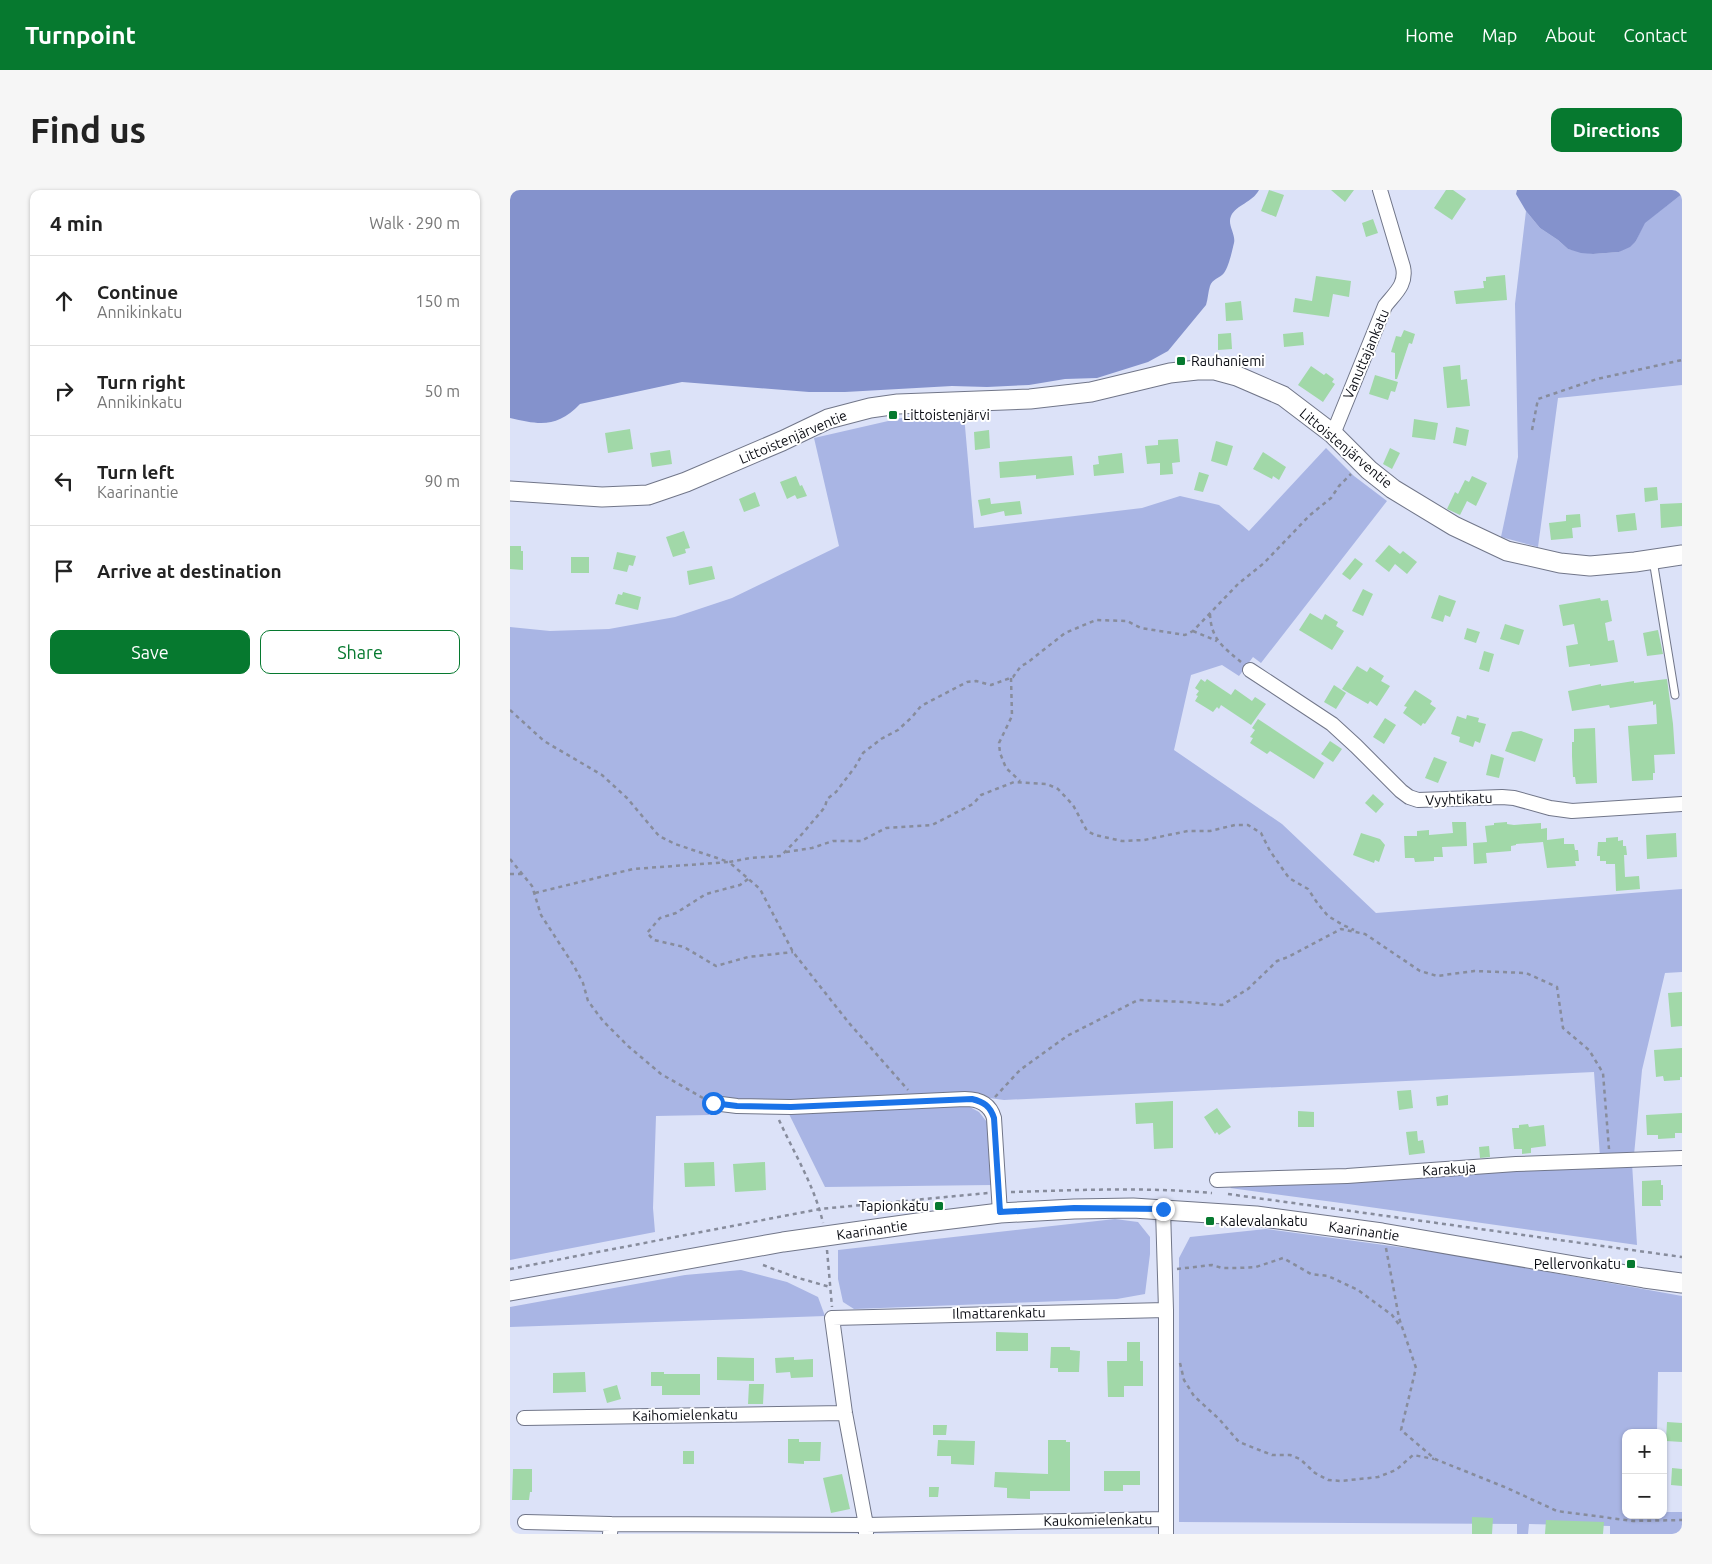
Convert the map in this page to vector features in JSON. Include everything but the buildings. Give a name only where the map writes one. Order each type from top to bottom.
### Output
[{"type":"street","name":"Vanuttajankatu","points":[[1333,434],[1385,306],[1399,289],[1404,278],[1380,190]]},
{"type":"street","name":"Littoistenjärventie","points":[[510,491],[602,497],[648,495],[686,482],[828,419],[853,411],[898,404],[1039,398],[1090,392],[1170,373],[1215,370],[1237,376],[1274,392],[1304,411],[1333,434],[1369,470],[1394,489],[1454,526],[1504,550],[1531,558],[1590,566],[1682,555]]},
{"type":"street","name":"Vyyhtikatu","points":[[1250,670],[1332,724],[1401,791],[1409,797],[1418,800],[1502,797],[1514,798],[1572,812],[1682,804]]},
{"type":"street","points":[[713,1103],[775,1107],[965,1099],[980,1101],[992,1111],[994,1118],[1000,1212]]},
{"type":"street","name":"Karakuja","points":[[1217,1180],[1347,1176],[1516,1164],[1682,1158]]},
{"type":"street","name":"Kaarinantie","points":[[510,1291],[784,1242],[1000,1212],[1074,1208],[1163,1209],[1256,1216],[1382,1233],[1682,1283]]},
{"type":"street","points":[[1163,1209],[1166,1310],[1166,1534]]},
{"type":"street","name":"Ilmattarenkatu","points":[[832,1318],[1166,1310]]},
{"type":"street","points":[[832,1318],[845,1413],[866,1529]]},
{"type":"street","name":"Kaihomielenkatu","points":[[524,1418],[845,1413]]},
{"type":"street","name":"Kaukomielenkatu","points":[[525,1522],[611,1529],[866,1529],[1166,1519]]},
{"type":"lane","points":[[1653,559],[1675,695]]},
{"type":"path","points":[[1532,430],[1538,399],[1597,379],[1682,360]]},
{"type":"path","points":[[535,893],[634,870],[781,856],[824,806],[827,799],[836,792],[856,767],[863,753],[881,739],[898,730],[921,706],[968,682],[976,681],[991,685],[1011,678],[1021,666],[1027,664],[1065,633],[1096,620],[1127,621],[1142,628],[1185,635],[1193,631],[1238,584],[1264,563],[1310,516],[1331,498],[1354,470]]},
{"type":"path","points":[[1210,614],[1210,625],[1218,642]]},
{"type":"path","points":[[1193,631],[1218,642],[1250,670]]},
{"type":"path","points":[[1011,678],[1012,716],[999,743],[1000,753],[1006,768],[1021,782]]},
{"type":"path","points":[[510,710],[544,740],[602,775],[627,798],[659,836],[675,844],[729,862],[760,889],[793,952],[849,1023],[919,1102]]},
{"type":"path","points":[[786,852],[812,848],[833,841],[861,841],[886,828],[932,825],[973,804],[981,795],[1014,782],[1047,784],[1058,789],[1073,805],[1088,831],[1095,835],[1122,842],[1144,840],[1188,830],[1210,831],[1234,824],[1248,825],[1261,833],[1270,851],[1289,878],[1308,889],[1328,916],[1360,933]]},
{"type":"path","points":[[510,859],[528,880],[535,893],[538,908],[544,921],[574,966],[583,983],[588,1001],[603,1021],[628,1046],[661,1074],[713,1103]]},
{"type":"path","points":[[510,874],[523,874]]},
{"type":"path","points":[[748,879],[740,885],[706,894],[676,913],[660,918],[647,933],[654,940],[684,947],[716,966],[748,957],[793,952]]},
{"type":"path","points":[[987,1105],[1020,1070],[1067,1036],[1138,1000],[1222,1005],[1248,988],[1277,961],[1341,928],[1365,934],[1420,971],[1437,976],[1474,971],[1526,973],[1557,987],[1563,1028],[1589,1050],[1603,1073],[1610,1161]]},
{"type":"path","points":[[775,1107],[820,1209],[823,1224]]},
{"type":"path","points":[[1382,1233],[1399,1318],[1416,1368],[1401,1430],[1435,1459]]},
{"type":"path","points":[[827,1247],[832,1318]]},
{"type":"path","points":[[1165,1271],[1212,1265],[1222,1268],[1238,1268],[1256,1266],[1283,1258],[1311,1274],[1328,1276],[1358,1290],[1392,1315],[1403,1329]]},
{"type":"path","points":[[763,1264],[794,1277],[830,1287]]},
{"type":"path","points":[[1180,1362],[1184,1380],[1194,1396],[1239,1442],[1272,1455],[1290,1455],[1300,1459],[1315,1473],[1328,1480],[1341,1481],[1378,1477],[1396,1470],[1413,1455],[1435,1459],[1507,1488],[1557,1511],[1633,1521],[1682,1520]]},
{"type":"shaded area","name":"Littoistenjärvi","points":[[510,190],[1259,190],[1253,198],[1237,209],[1231,216],[1230,223],[1234,243],[1230,258],[1224,273],[1211,284],[1206,305],[1168,351],[1148,362],[1097,378],[1065,379],[1029,385],[987,387],[952,386],[845,392],[809,392],[682,382],[580,404],[572,412],[556,421],[539,423],[510,418]]},
{"type":"shaded area","points":[[1517,190],[1682,190],[1682,194],[1645,223],[1636,241],[1630,247],[1619,252],[1593,254],[1568,249],[1540,228],[1526,211],[1516,194]]},
{"type":"shaded area","points":[[1682,194],[1682,385],[1558,398],[1538,547],[1501,537],[1518,457],[1515,304],[1526,211],[1540,228],[1568,249],[1593,254],[1619,252],[1636,241],[1644,223]]},
{"type":"shaded area","points":[[964,415],[974,528],[1142,508],[1180,496],[1219,505],[1249,531],[1326,448],[1354,476],[1387,501],[1261,663],[1253,657],[1239,676],[1222,665],[1191,675],[1174,750],[1282,824],[1376,913],[1682,889],[1682,972],[1665,973],[1642,1070],[1634,1155],[1600,1157],[1594,1072],[1004,1100],[966,1095],[786,1101],[711,1099],[709,1115],[656,1116],[653,1208],[655,1232],[510,1260],[510,627],[550,631],[609,629],[675,617],[732,598],[839,546],[814,438],[910,416]]},
{"type":"shaded area","points":[[968,1106],[979,1112],[987,1122],[992,1185],[825,1187],[788,1112]]},
{"type":"shaded area","points":[[1632,1163],[1637,1245],[1230,1188],[1236,1183]]},
{"type":"shaded area","points":[[1115,1219],[1138,1222],[1150,1237],[1145,1294],[1117,1299],[854,1309],[843,1302],[838,1279],[838,1250]]},
{"type":"shaded area","points":[[1266,1229],[1443,1253],[1682,1296],[1682,1372],[1658,1372],[1657,1429],[1622,1429],[1622,1519],[1667,1519],[1667,1512],[1682,1512],[1682,1534],[1610,1534],[1610,1526],[1529,1524],[1528,1534],[1517,1534],[1517,1524],[1179,1522],[1179,1258],[1190,1237]]},
{"type":"shaded area","points":[[741,1270],[787,1282],[818,1297],[825,1316],[510,1327],[510,1307],[685,1275]]},
{"type":"place","name":"Rauhaniemi","points":[[1181,361]]},
{"type":"place","name":"Littoistenjärvi","points":[[893,415]]},
{"type":"place","name":"Tapionkatu","points":[[939,1206]]},
{"type":"place","name":"Kalevalankatu","points":[[1210,1221]]},
{"type":"place","name":"Pellervonkatu","points":[[1631,1264]]},
{"type":"route","points":[[713,1103],[737,1106],[791,1107],[972,1099],[987,1105],[992,1111],[994,1118],[1000,1212],[1074,1208],[1163,1209]]}]
